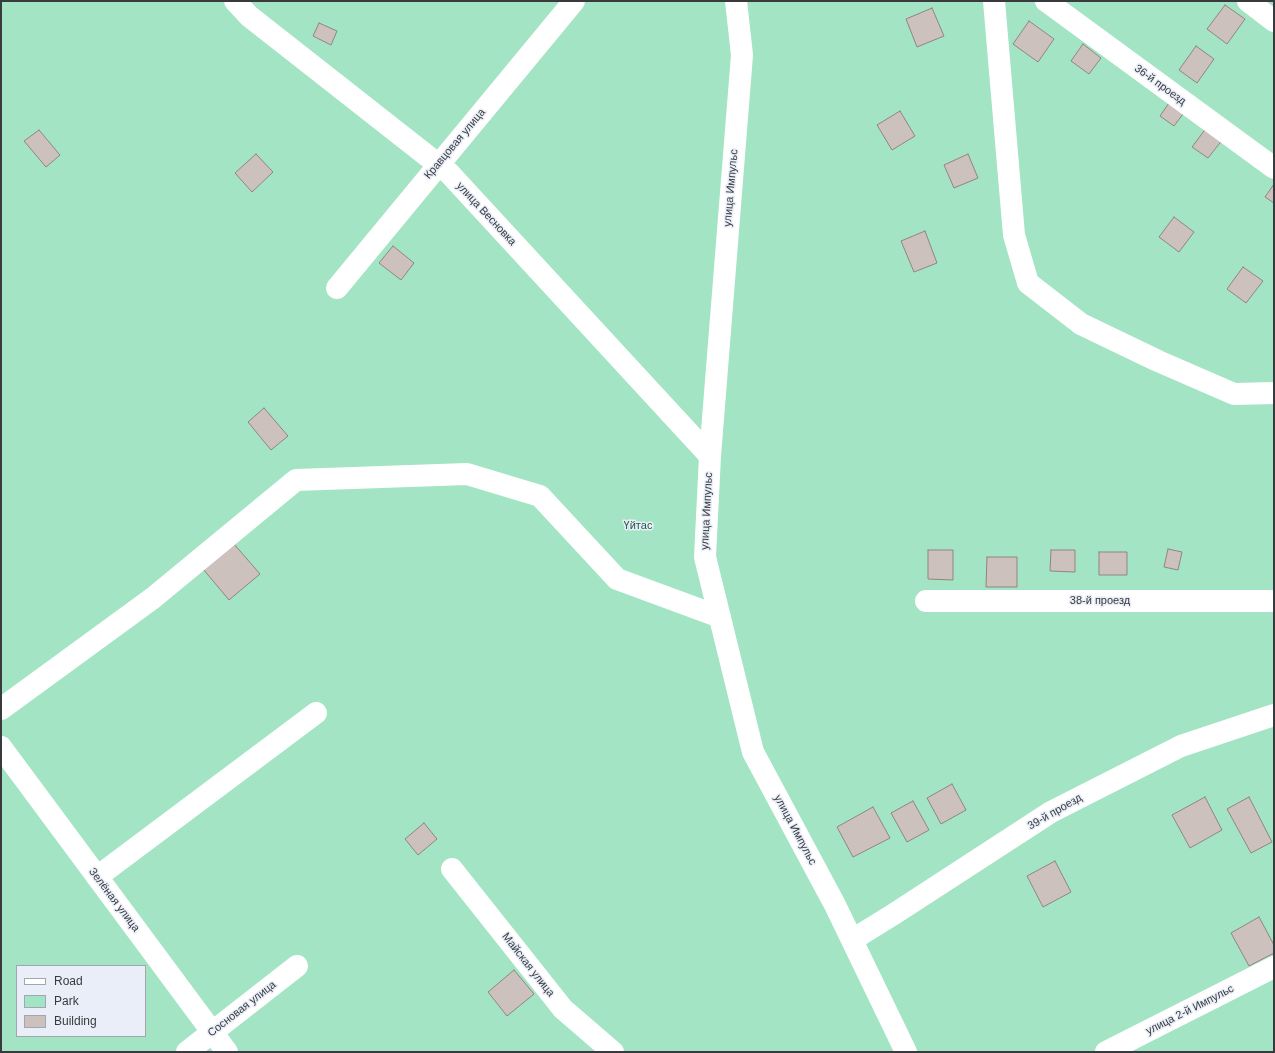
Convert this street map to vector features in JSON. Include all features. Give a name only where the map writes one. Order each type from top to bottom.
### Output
[{"type":"street","name":"улица Весновка","points":[[235,1],[249,16],[449,174],[710,456]]},
{"type":"street","name":"Кравцовая улица","points":[[337,288],[574,1]]},
{"type":"street","name":"улица Импульс","points":[[736,1],[742,55],[710,456],[705,557],[754,752],[835,905],[906,1052]]},
{"type":"street","points":[[994,1],[1014,235],[1028,283],[1081,324],[1158,361],[1234,394],[1274,393]]},
{"type":"street","name":"36-й проезд","points":[[1046,1],[1274,168]]},
{"type":"street","points":[[1248,1],[1274,21]]},
{"type":"street","points":[[1,709],[153,598],[296,480],[467,474],[540,496],[617,579],[720,617]]},
{"type":"street","name":"38-й проезд","points":[[926,601],[1274,601]]},
{"type":"street","points":[[97,877],[316,713]]},
{"type":"street","name":"39-й проезд","points":[[852,940],[1051,812],[1181,746],[1274,714]]},
{"type":"street","name":"Зелёная улица","points":[[1,747],[227,1052]]},
{"type":"street","name":"Майская улица","points":[[452,869],[563,1009],[613,1052]]},
{"type":"street","name":"Сосновая улица","points":[[186,1052],[297,966]]},
{"type":"street","name":"улица 2-й Импульс","points":[[1106,1052],[1274,967]]},
{"type":"green space","name":"Үйтас","points":[[1,1],[1274,1],[1274,1052],[1,1052]]},
{"type":"building","points":[[1225,5],[1245,19],[1227,44],[1207,29]]},
{"type":"building","points":[[932,8],[944,36],[917,47],[906,19]]},
{"type":"building","points":[[1029,21],[1054,39],[1038,62],[1013,44]]},
{"type":"building","points":[[319,23],[337,31],[331,45],[313,36]]},
{"type":"building","points":[[1083,44],[1101,58],[1089,74],[1071,61]]},
{"type":"building","points":[[1196,46],[1214,59],[1197,83],[1179,70]]},
{"type":"building","points":[[1171,100],[1186,110],[1174,126],[1160,116]]},
{"type":"building","points":[[900,111],[915,136],[892,150],[877,125]]},
{"type":"building","points":[[1207,127],[1223,139],[1208,158],[1192,147]]},
{"type":"building","points":[[39,130],[60,155],[46,167],[24,141]]},
{"type":"building","points":[[256,154],[273,172],[252,192],[235,173]]},
{"type":"building","points":[[968,154],[978,178],[954,188],[944,165]]},
{"type":"building","points":[[1274,184],[1274,203],[1265,197]]},
{"type":"building","points":[[1174,217],[1194,232],[1179,252],[1159,237]]},
{"type":"building","points":[[925,231],[937,263],[914,272],[901,241]]},
{"type":"building","points":[[393,246],[414,263],[401,280],[379,263]]},
{"type":"building","points":[[1243,267],[1263,281],[1246,303],[1227,289]]},
{"type":"building","points":[[264,408],[288,436],[271,450],[248,422]]},
{"type":"building","points":[[234,544],[260,574],[229,600],[203,569]]},
{"type":"building","points":[[1168,549],[1182,552],[1178,570],[1164,567]]},
{"type":"building","points":[[928,550],[953,550],[953,580],[928,579]]},
{"type":"building","points":[[1051,550],[1075,550],[1075,572],[1050,571]]},
{"type":"building","points":[[1099,552],[1127,552],[1127,575],[1099,575]]},
{"type":"building","points":[[987,557],[1017,557],[1017,587],[986,587]]},
{"type":"building","points":[[952,784],[966,810],[941,824],[927,798]]},
{"type":"building","points":[[1205,797],[1222,830],[1190,848],[1172,815]]},
{"type":"building","points":[[1249,797],[1272,842],[1251,853],[1227,809]]},
{"type":"building","points":[[913,801],[929,830],[907,842],[891,813]]},
{"type":"building","points":[[873,807],[890,838],[853,857],[837,827]]},
{"type":"building","points":[[424,823],[437,839],[418,855],[405,839]]},
{"type":"building","points":[[1055,861],[1071,892],[1043,907],[1027,876]]},
{"type":"building","points":[[1259,917],[1274,945],[1274,953],[1249,966],[1231,933]]},
{"type":"building","points":[[514,970],[534,994],[507,1016],[488,992]]}]
